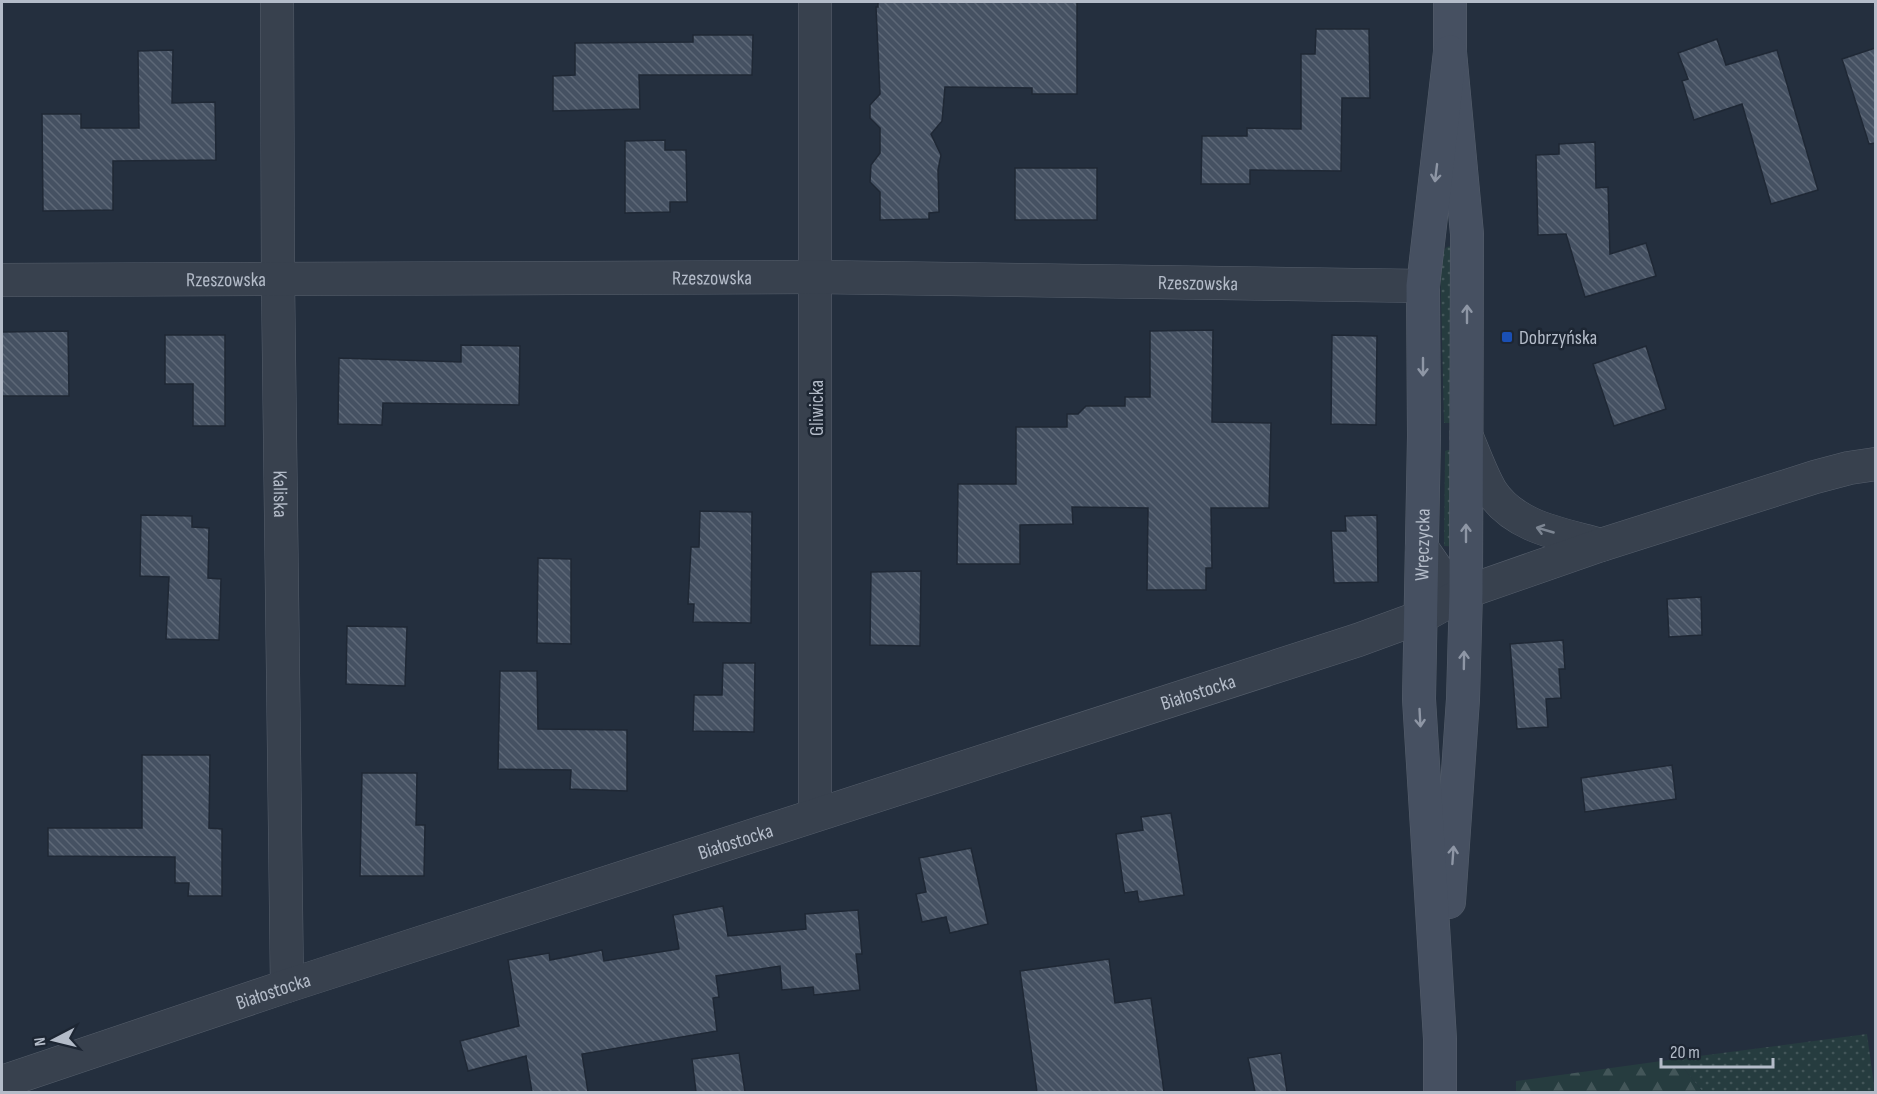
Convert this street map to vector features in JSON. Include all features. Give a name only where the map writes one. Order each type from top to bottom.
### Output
[{"type":"main road","name":"Wręczycka","points":[[1440,1039],[1463,699],[1466,591],[1467,234],[1450,52],[1450,2]]},
{"type":"main road","name":"Wręczycka","points":[[1440,1092],[1440,1039],[1419,699],[1424,436],[1423,286],[1450,52]]},
{"type":"street","name":"Kaliska","points":[[277,2],[278,280],[287,986]]},
{"type":"street","name":"Gliwicka","points":[[815,2],[815,814]]},
{"type":"street","name":"Rzeszowska","points":[[2,280],[816,277],[1423,286]]},
{"type":"street","points":[[1466,435],[1491,490],[1507,510],[1535,527],[1601,545]]},
{"type":"street","points":[[1422,548],[1442,577],[1466,591],[1601,545],[1815,477],[1875,464]]},
{"type":"street","name":"Białostocka","points":[[2,1082],[287,986],[1358,640],[1421,617],[1466,591]]},
{"type":"green space","points":[[1451,246],[1456,423],[1444,423],[1440,254]]},
{"type":"green space","points":[[1454,450],[1458,547],[1444,546],[1445,451]]},
{"type":"green space","points":[[1867,1034],[1875,1092],[1703,1092],[1676,1059]]},
{"type":"green space","points":[[1676,1059],[1703,1092],[1516,1092],[1516,1081]]},
{"type":"building","points":[[878,2],[1077,2],[1077,94],[1032,94],[1032,88],[945,87],[942,121],[931,134],[941,155],[938,170],[939,212],[929,213],[929,219],[880,220],[880,192],[870,182],[871,165],[880,153],[880,128],[870,118],[870,105],[880,94],[876,7],[878,7]]},
{"type":"building","points":[[1316,29],[1369,29],[1370,98],[1342,98],[1341,171],[1250,170],[1250,184],[1201,184],[1202,136],[1247,136],[1247,128],[1301,129],[1301,54],[1315,54]]},
{"type":"building","points":[[693,35],[753,35],[752,75],[639,75],[640,109],[553,111],[553,76],[575,75],[575,43],[693,42]]},
{"type":"building","points":[[1717,39],[1726,65],[1777,50],[1818,190],[1771,204],[1742,104],[1694,120],[1682,81],[1688,79],[1678,53]]},
{"type":"building","points":[[1875,48],[1875,143],[1869,144],[1842,59]]},
{"type":"building","points":[[173,50],[172,103],[215,102],[216,160],[113,161],[113,210],[43,211],[42,114],[81,114],[81,128],[139,128],[138,51]]},
{"type":"building","points":[[665,140],[665,150],[686,150],[687,202],[670,202],[670,212],[625,213],[625,141]]},
{"type":"building","points":[[1595,142],[1596,188],[1608,187],[1610,254],[1646,243],[1656,276],[1585,297],[1566,234],[1538,235],[1536,155],[1559,154],[1559,144]]},
{"type":"building","points":[[1015,168],[1097,168],[1097,220],[1015,220]]},
{"type":"building","points":[[1213,330],[1212,422],[1271,423],[1269,508],[1211,508],[1212,568],[1206,568],[1206,590],[1147,590],[1148,508],[1072,507],[1073,524],[1020,525],[1020,564],[957,564],[958,484],[1016,484],[1016,427],[1067,427],[1067,414],[1078,414],[1086,406],[1125,406],[1125,397],[1150,397],[1150,331]]},
{"type":"building","points":[[68,331],[69,396],[2,396],[2,332]]},
{"type":"building","points":[[165,335],[225,335],[225,426],[193,426],[193,384],[165,384]]},
{"type":"building","points":[[1332,335],[1377,336],[1376,425],[1331,424]]},
{"type":"building","points":[[461,345],[520,346],[519,405],[383,403],[382,425],[338,424],[339,358],[461,362]]},
{"type":"building","points":[[1646,346],[1666,409],[1614,426],[1593,364]]},
{"type":"building","points":[[700,511],[752,512],[751,623],[693,622],[694,604],[688,604],[691,547],[699,547]]},
{"type":"building","points":[[141,515],[192,516],[192,527],[209,528],[208,578],[221,579],[219,640],[166,639],[169,577],[140,576]]},
{"type":"building","points":[[1377,515],[1378,582],[1334,583],[1331,531],[1346,531],[1345,516]]},
{"type":"building","points":[[538,558],[571,559],[571,644],[537,643]]},
{"type":"building","points":[[921,571],[920,646],[870,645],[871,572]]},
{"type":"building","points":[[1701,597],[1702,635],[1669,637],[1667,599]]},
{"type":"building","points":[[347,626],[407,627],[405,686],[346,684]]},
{"type":"building","points":[[1563,640],[1565,669],[1559,669],[1561,698],[1546,699],[1548,727],[1517,729],[1510,644]]},
{"type":"building","points":[[723,663],[755,663],[754,732],[693,731],[694,695],[722,695]]},
{"type":"building","points":[[500,671],[537,671],[538,729],[627,730],[627,791],[570,789],[571,770],[498,769]]},
{"type":"building","points":[[142,755],[210,755],[209,828],[222,829],[222,896],[188,896],[189,883],[175,883],[175,857],[48,856],[48,828],[142,828]]},
{"type":"building","points":[[1672,765],[1676,799],[1585,812],[1581,778]]},
{"type":"building","points":[[362,773],[417,773],[416,825],[425,825],[424,876],[360,876]]},
{"type":"building","points":[[1171,813],[1184,895],[1139,902],[1137,891],[1125,893],[1116,834],[1143,830],[1141,817]]},
{"type":"building","points":[[971,848],[988,924],[950,933],[946,917],[922,922],[916,894],[926,892],[919,858]]},
{"type":"building","points":[[723,906],[728,936],[806,929],[805,914],[858,910],[862,954],[856,954],[860,990],[814,995],[813,987],[782,990],[780,966],[716,976],[719,997],[713,998],[717,1031],[582,1054],[588,1092],[532,1092],[526,1056],[468,1071],[460,1041],[519,1026],[508,960],[549,953],[550,960],[602,950],[604,961],[679,949],[673,915]]},
{"type":"building","points":[[1109,959],[1115,1003],[1151,998],[1164,1092],[1037,1092],[1020,971]]},
{"type":"building","points":[[739,1053],[745,1092],[696,1092],[692,1059]]},
{"type":"building","points":[[1281,1053],[1287,1092],[1255,1092],[1248,1058]]},
{"type":"place","name":"Dobrzyńska","points":[[1507,337]]}]
